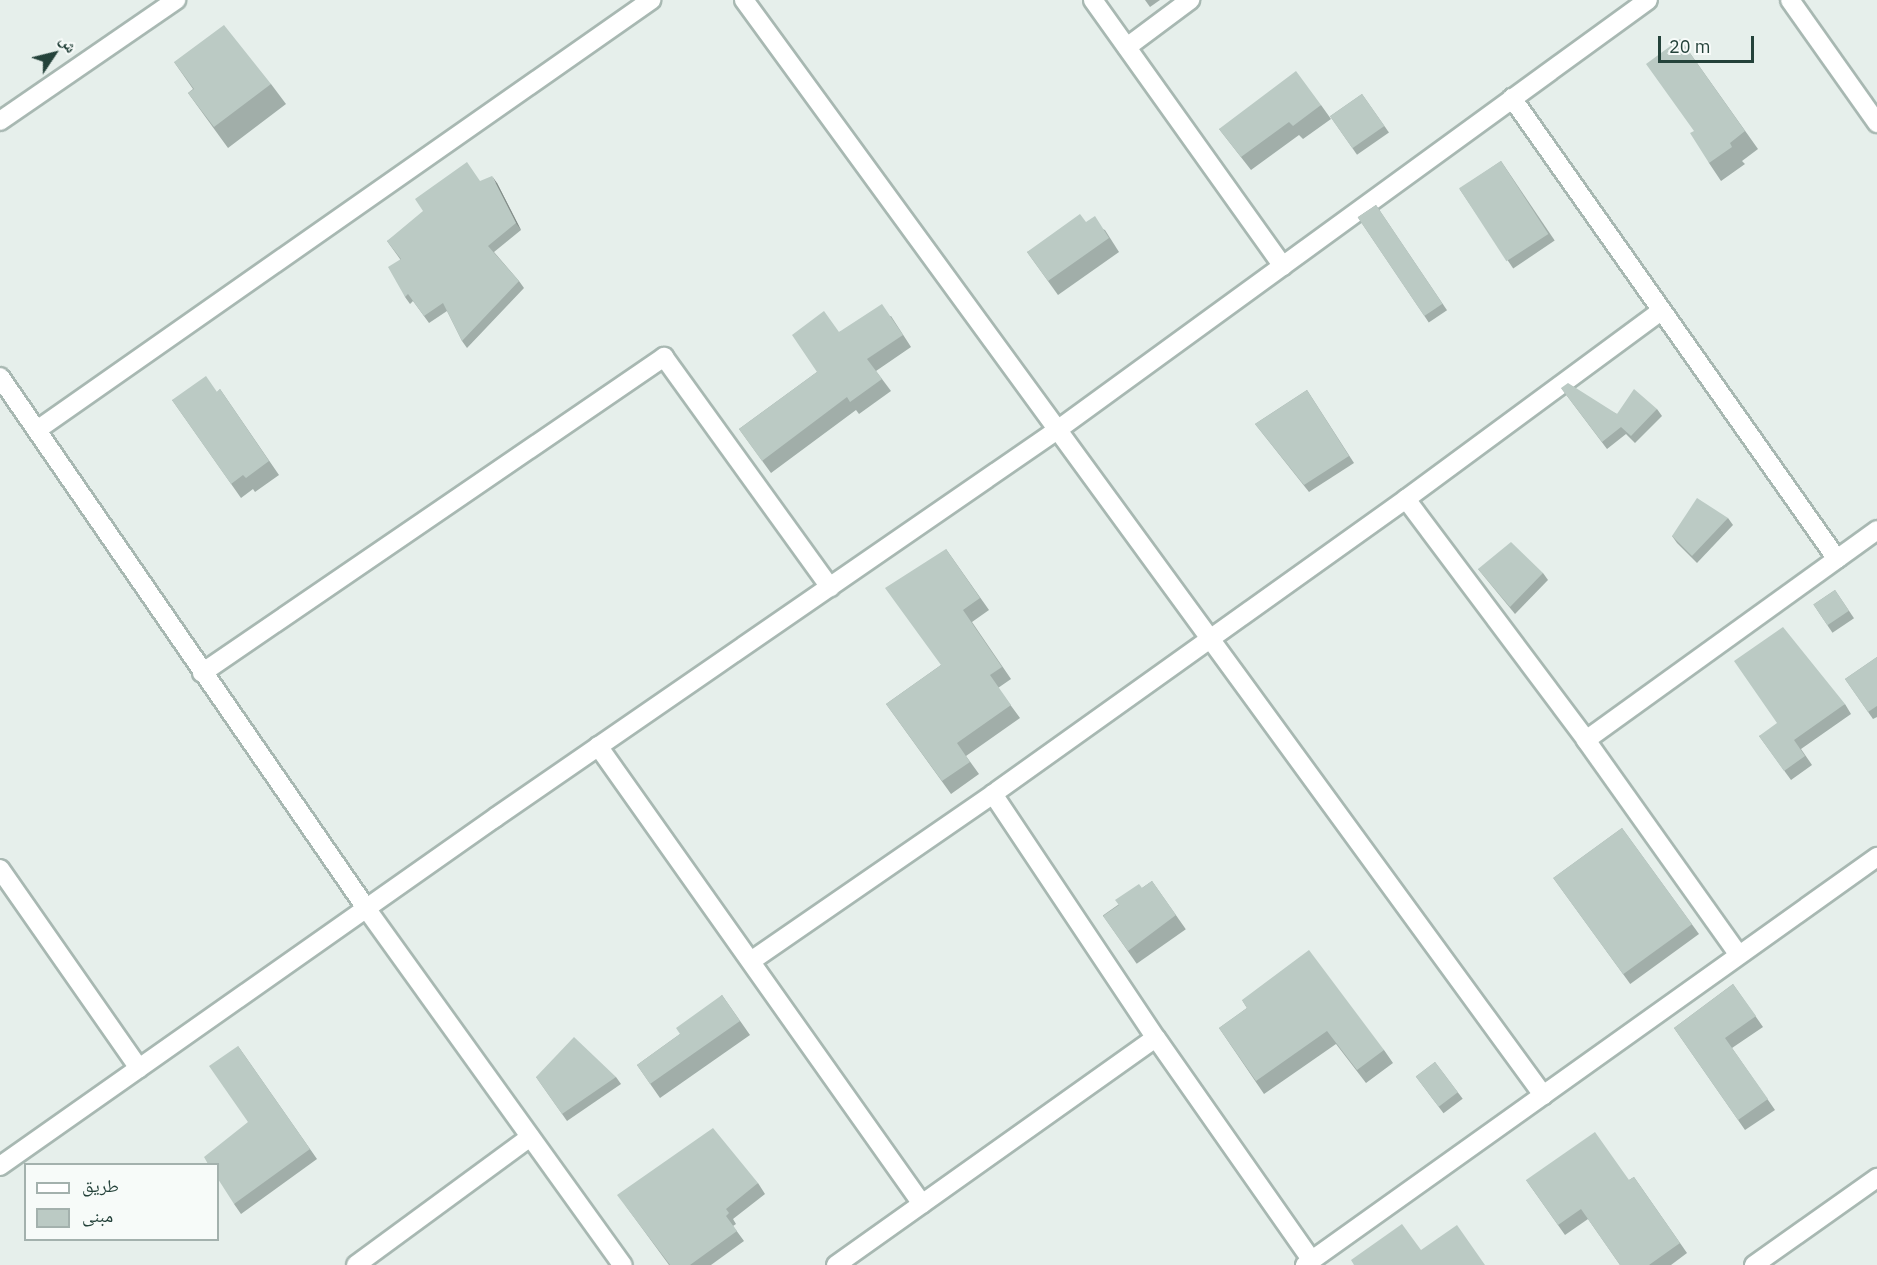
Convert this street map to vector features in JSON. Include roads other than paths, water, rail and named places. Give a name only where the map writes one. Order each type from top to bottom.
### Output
[{"type":"street","points":[[0,121],[176,0]]},
{"type":"street","points":[[37,430],[651,0]]},
{"type":"street","points":[[744,0],[1060,428],[1208,640],[1543,1095]]},
{"type":"street","points":[[1093,0],[1283,266]]},
{"type":"street","points":[[1127,47],[1190,0]]},
{"type":"street","points":[[0,1166],[598,746],[1060,428],[1648,0]]},
{"type":"street","points":[[1790,0],[1877,123]]},
{"type":"street","points":[[1512,98],[1660,312],[1837,559]]},
{"type":"street","points":[[751,961],[993,794],[1406,499],[1660,312]]},
{"type":"street","points":[[202,673],[664,357],[830,587]]},
{"type":"street","points":[[0,377],[366,908],[622,1265]]},
{"type":"street","points":[[1406,499],[1586,740],[1738,954]]},
{"type":"street","points":[[1586,740],[1877,530]]},
{"type":"street","points":[[598,746],[922,1204]]},
{"type":"street","points":[[993,794],[1308,1263],[1877,857]]},
{"type":"street","points":[[0,870],[140,1068]]},
{"type":"street","points":[[837,1265],[1156,1038]]},
{"type":"street","points":[[356,1265],[530,1137]]},
{"type":"street","points":[[1754,1265],[1877,1178]]}]
